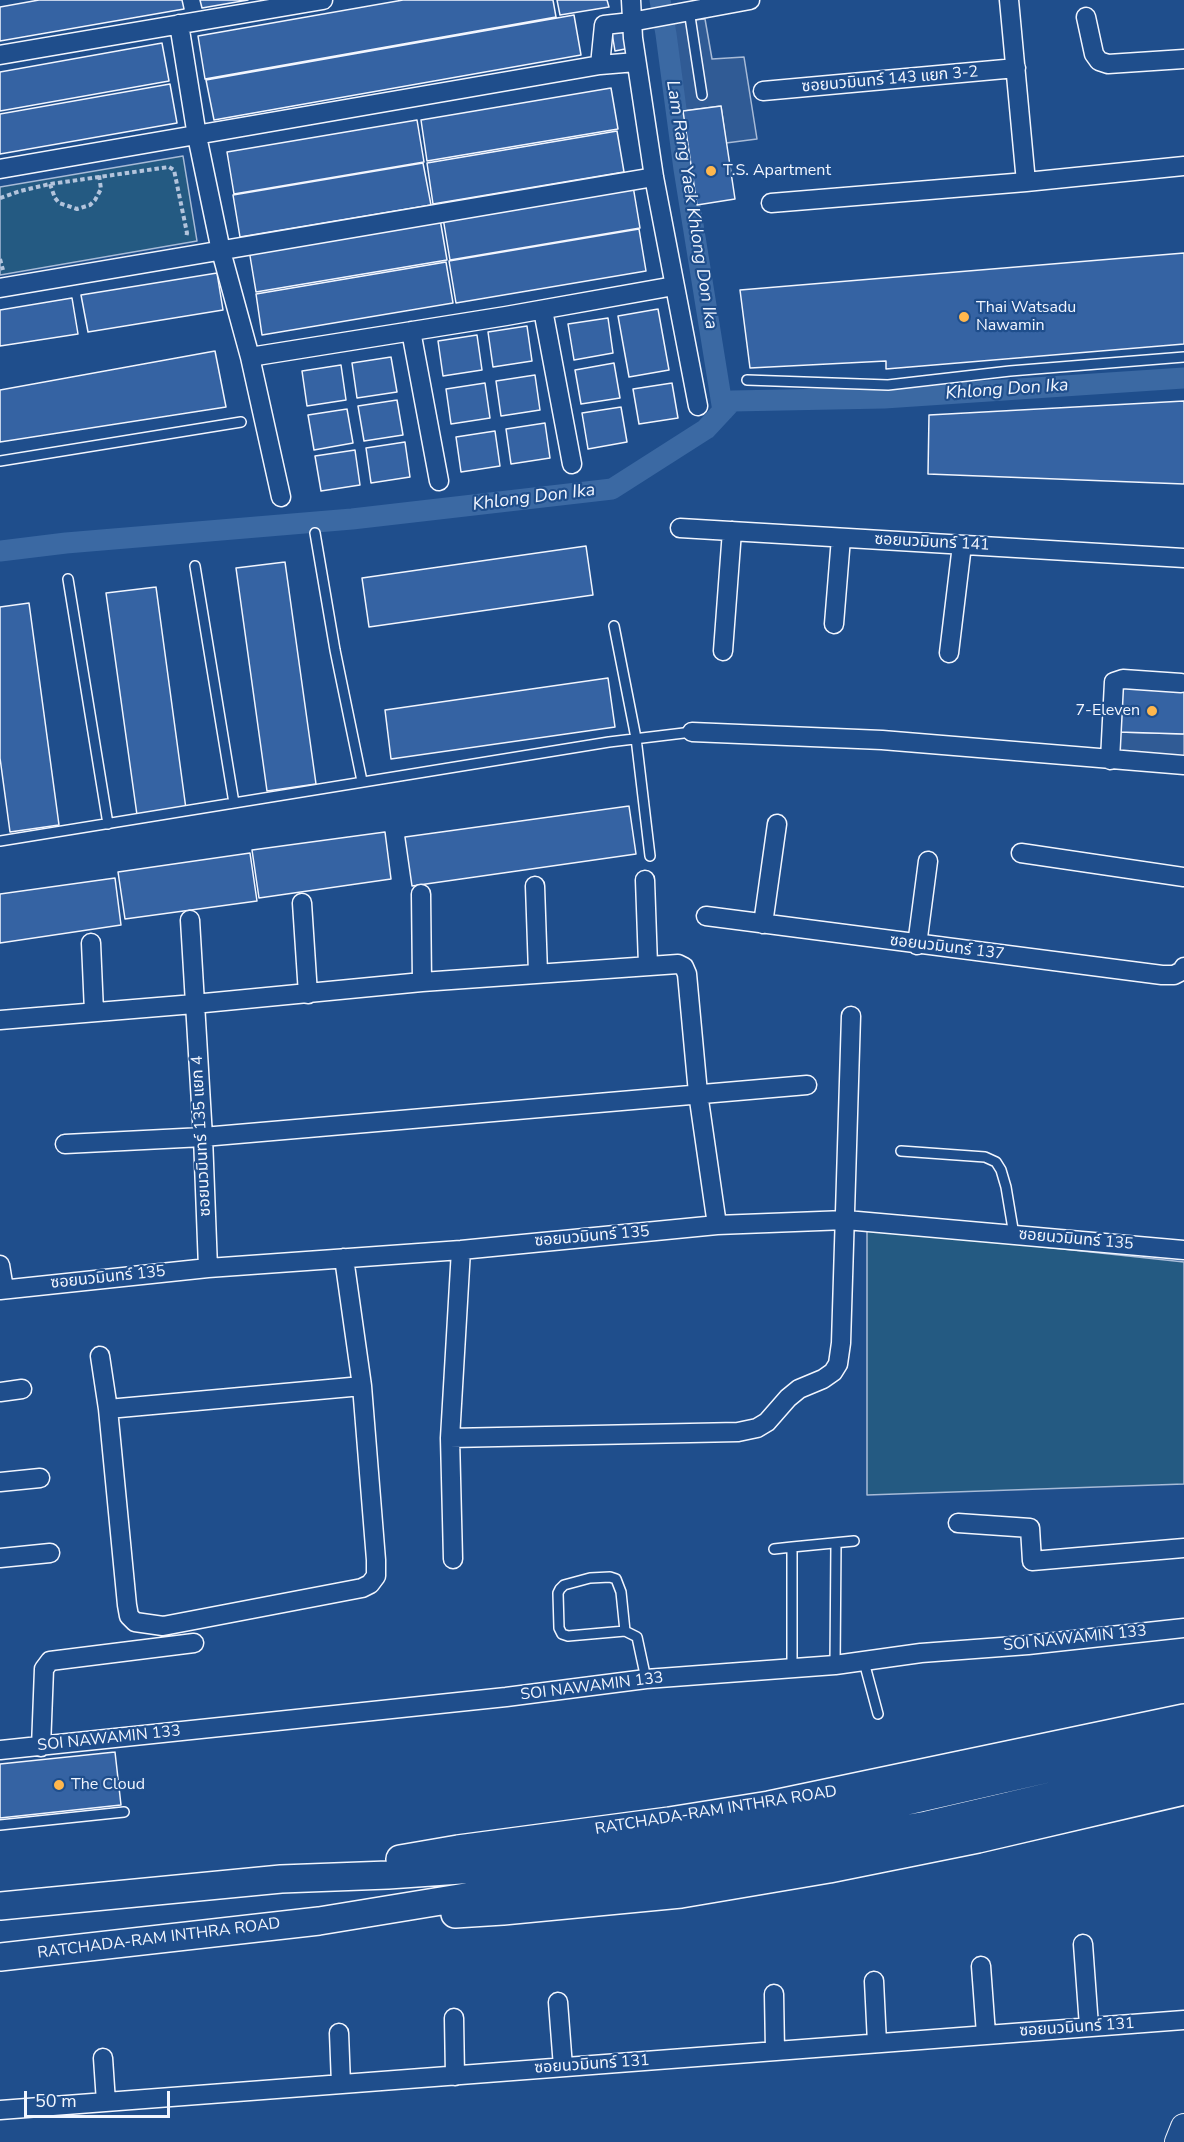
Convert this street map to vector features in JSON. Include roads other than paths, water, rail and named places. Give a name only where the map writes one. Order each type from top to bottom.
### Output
[{"type":"main road","name":"RATCHADA-RAM INTHRA ROAD","points":[[281,1879],[458,1849],[669,1821],[769,1805],[1184,1718]]},
{"type":"main road","name":"RATCHADA-RAM INTHRA ROAD","points":[[0,1957],[319,1921],[496,1892],[687,1867],[1184,1738]]},
{"type":"main road","name":"RATCHADA-RAM INTHRA ROAD","points":[[0,1906],[281,1879],[475,1869],[690,1842],[927,1825],[1184,1765]]},
{"type":"main road","name":"RATCHADA-RAM INTHRA ROAD","points":[[319,1921],[503,1911],[681,1894],[829,1869],[978,1839],[1184,1791]]},
{"type":"main road","points":[[1178,2142],[1184,2127]]},
{"type":"street","points":[[0,55],[322,0]]},
{"type":"street","points":[[631,0],[636,62],[654,177],[698,406]]},
{"type":"street","points":[[600,65],[604,25],[750,0]]},
{"type":"street","points":[[1009,0],[1026,182]]},
{"type":"street","points":[[1086,17],[1094,54],[1099,61],[1108,64],[1184,59]]},
{"type":"street","points":[[179,24],[197,135],[220,251],[250,357],[281,497]]},
{"type":"street","points":[[0,169],[600,65],[636,62]]},
{"type":"street","name":"ซอยนวมินทร์ 143 แยก 3-2","points":[[763,91],[1016,68]]},
{"type":"street","points":[[771,203],[1026,182],[1184,166]]},
{"type":"street","points":[[2,280],[220,251],[654,177]]},
{"type":"street","points":[[250,357],[674,286]]},
{"type":"street","points":[[543,309],[572,465]]},
{"type":"street","points":[[411,331],[439,481]]},
{"type":"street","name":"ซอยนวมินทร์ 141","points":[[680,528],[1184,558]]},
{"type":"street","points":[[723,651],[732,531]]},
{"type":"street","points":[[834,624],[841,538]]},
{"type":"street","points":[[949,653],[962,545]]},
{"type":"street","points":[[1110,760],[1114,682],[1123,679],[1181,683]]},
{"type":"street","points":[[692,732],[882,740],[1184,765]]},
{"type":"street","points":[[763,924],[777,824]]},
{"type":"street","points":[[1021,852],[1184,877]]},
{"type":"street","points":[[917,945],[928,861]]},
{"type":"street","points":[[645,880],[648,966]]},
{"type":"street","points":[[535,886],[538,973]]},
{"type":"street","points":[[420,894],[422,982]]},
{"type":"street","points":[[302,903],[308,994]]},
{"type":"street","name":"ซอยนวมินทร์ 137","points":[[706,916],[1162,975],[1174,975],[1182,971],[1184,967]]},
{"type":"street","name":"ซอยนวมินทร์ 135 แยก 4","points":[[190,920],[208,1268]]},
{"type":"street","points":[[91,943],[94,1012]]},
{"type":"street","points":[[0,1020],[422,982],[678,964],[684,967],[687,974],[698,1093],[717,1225]]},
{"type":"street","points":[[450,1438],[738,1432],[757,1428],[767,1422],[799,1389],[833,1372],[838,1365],[840,1354],[851,1016]]},
{"type":"street","points":[[65,1144],[203,1137],[807,1085]]},
{"type":"street","name":"ซอยนวมินทร์ 135","points":[[2,1289],[208,1268],[461,1250],[717,1225],[846,1220],[1184,1250]]},
{"type":"street","points":[[453,1560],[450,1438],[461,1250]]},
{"type":"street","points":[[100,1356],[108,1409],[129,1616],[135,1622],[163,1626],[362,1588],[370,1584],[376,1576],[376,1560],[362,1386],[344,1258]]},
{"type":"street","points":[[0,1265],[2,1289]]},
{"type":"street","points":[[108,1409],[362,1386]]},
{"type":"street","points":[[0,1392],[22,1389]]},
{"type":"street","points":[[0,1482],[40,1478]]},
{"type":"street","points":[[958,1523],[1030,1528],[1032,1561],[1184,1548]]},
{"type":"street","points":[[0,1558],[50,1553]]},
{"type":"street","name":"SOI NAWAMIN 133","points":[[0,1750],[494,1698],[646,1679],[835,1665],[921,1653],[1028,1645],[1184,1628]]},
{"type":"street","points":[[41,1747],[44,1669],[50,1662],[194,1643]]},
{"type":"street","points":[[1083,1944],[1089,2026]]},
{"type":"street","points":[[981,1966],[986,2034]]},
{"type":"street","points":[[874,1981],[877,2043]]},
{"type":"street","points":[[774,1994],[775,2051]]},
{"type":"street","points":[[558,2002],[563,2067]]},
{"type":"street","points":[[454,2018],[455,2076]]},
{"type":"street","name":"ซอยนวมินทร์ 131","points":[[0,2110],[1184,2020]]},
{"type":"street","points":[[339,2033],[341,2084]]},
{"type":"street","points":[[103,2058],[106,2102]]},
{"type":"lane","points":[[689,10],[702,95]]},
{"type":"lane","points":[[747,380],[888,385],[1010,371],[1184,357]]},
{"type":"lane","points":[[0,461],[241,422]]},
{"type":"lane","points":[[315,533],[335,650],[362,781]]},
{"type":"lane","points":[[195,566],[234,803]]},
{"type":"lane","points":[[68,579],[108,824]]},
{"type":"lane","points":[[614,626],[636,738],[650,856]]},
{"type":"lane","points":[[0,841],[362,781],[636,738],[692,732]]},
{"type":"lane","points":[[901,1151],[985,1157],[996,1162],[1006,1187],[1014,1235]]},
{"type":"lane","points":[[774,1548],[854,1541]]},
{"type":"lane","points":[[835,1665],[836,1543]]},
{"type":"lane","points":[[792,1547],[792,1669]]},
{"type":"lane","points":[[625,1631],[621,1592],[616,1580],[610,1577],[590,1578],[564,1585],[560,1589],[558,1593],[559,1628],[562,1634],[568,1636],[625,1631],[637,1637],[646,1679]]},
{"type":"lane","points":[[864,1662],[878,1714]]},
{"type":"lane","points":[[0,1825],[124,1812]]},
{"type":"waterway","name":"Lam Rang Yaek Khlong Don Ika","points":[[660,0],[684,169],[723,411]]},
{"type":"waterway","name":"Khlong Don Ika","points":[[0,551],[66,543],[352,519],[612,489],[706,429],[732,401],[884,398],[1184,378]]},
{"type":"place","name":"T.S. Apartment","points":[[711,171]]},
{"type":"place","name":"Thai Watsadu Nawamin","points":[[964,317]]},
{"type":"place","name":"7-Eleven","points":[[1152,711]]},
{"type":"place","name":"The Cloud","points":[[59,1785]]}]
